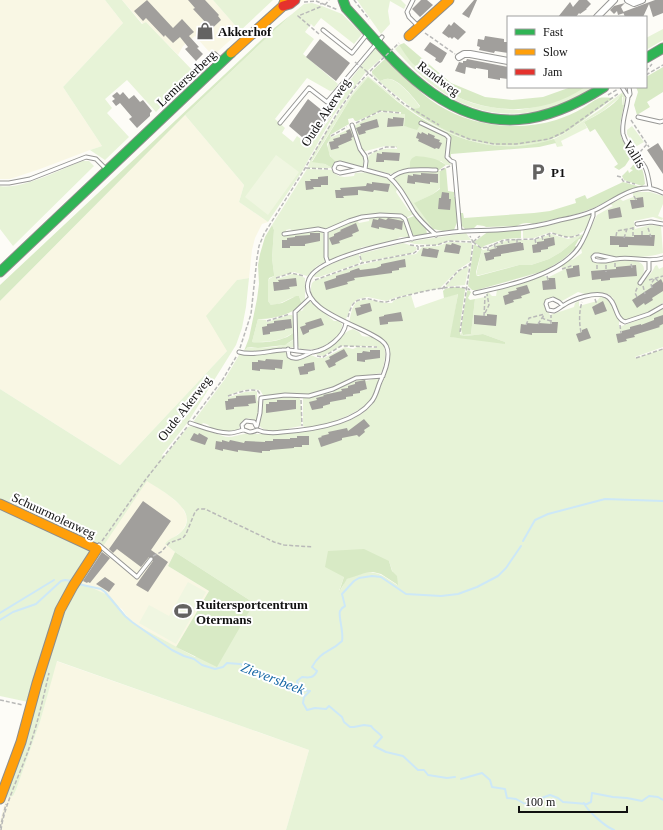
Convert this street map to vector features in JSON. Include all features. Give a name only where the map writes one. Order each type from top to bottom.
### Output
[{"type":"main road","points":[[409,36],[449,0]]},
{"type":"main road","name":"Lemierserberg","points":[[0,272],[284,3],[290,4],[299,1]]},
{"type":"main road","name":"Randweg","points":[[328,4],[344,4],[369,32],[380,39],[413,77],[438,97],[464,111],[488,118],[522,120],[541,117],[556,114],[582,102],[603,88]]},
{"type":"main road","points":[[647,57],[663,48]]},
{"type":"main road","name":"Schuurmolenweg","points":[[0,504],[83,542],[98,547]]},
{"type":"main road","points":[[0,799],[21,742],[30,707],[60,610],[74,584],[98,547]]},
{"type":"street","points":[[598,16],[614,0]]},
{"type":"street","points":[[628,0],[634,3],[642,0]]},
{"type":"street","points":[[459,57],[464,54],[470,54],[507,61]]},
{"type":"lane","points":[[413,0],[407,12],[409,17],[419,27]]},
{"type":"lane","points":[[323,30],[352,53],[369,32]]},
{"type":"lane","points":[[280,123],[309,88],[328,102],[380,39]]},
{"type":"lane","points":[[215,54],[222,61]]},
{"type":"lane","points":[[623,88],[628,97]]},
{"type":"lane","name":"Vallis","points":[[629,88],[630,94],[628,97],[623,122],[623,133],[625,139],[647,172],[650,188]]},
{"type":"lane","points":[[638,117],[660,122],[663,121]]},
{"type":"lane","points":[[421,123],[448,136],[450,140],[447,157],[454,162],[460,231]]},
{"type":"lane","points":[[352,125],[360,149],[365,156],[365,170]]},
{"type":"lane","points":[[0,183],[30,179],[86,157],[96,159],[107,171]]},
{"type":"lane","points":[[360,169],[340,173],[334,169],[335,165],[340,163],[382,174],[391,178],[422,222],[436,235]]},
{"type":"lane","points":[[391,178],[400,172],[409,170],[436,170]]},
{"type":"lane","points":[[243,430],[242,425],[246,421],[250,420],[254,422],[257,428],[264,432],[302,430],[340,422],[360,412],[370,404],[373,399],[383,376],[388,355],[386,346],[376,337],[346,323],[324,310],[310,298],[308,289],[310,279],[314,272],[328,263],[359,252],[412,239],[460,231],[508,230],[539,226],[593,211],[626,193],[650,188],[663,193]]},
{"type":"lane","points":[[476,293],[535,277],[558,266],[578,248],[588,230],[593,216],[593,211]]},
{"type":"lane","points":[[284,234],[318,229],[326,231],[362,217],[380,215],[401,216],[406,221],[412,239]]},
{"type":"lane","points":[[637,224],[654,222],[663,224]]},
{"type":"lane","points":[[326,231],[326,257],[328,263]]},
{"type":"lane","points":[[616,259],[598,262],[594,260],[593,257],[598,255],[616,259],[649,260],[663,258]]},
{"type":"lane","points":[[641,281],[649,270],[649,260]]},
{"type":"lane","points":[[562,306],[555,300],[550,299],[546,304],[550,311],[556,311],[576,298],[599,294],[607,296],[613,302],[623,322],[649,314],[663,306]]},
{"type":"lane","points":[[296,350],[295,312],[310,298]]},
{"type":"lane","points":[[288,349],[289,356],[292,358],[297,358],[328,346],[342,334],[346,323]]},
{"type":"lane","points":[[238,352],[247,354],[288,349],[313,352]]},
{"type":"lane","points":[[190,423],[224,433],[237,433],[243,430],[250,432],[257,428],[261,398],[290,395],[309,396],[333,389],[360,377],[383,376]]},
{"type":"lane","points":[[102,541],[98,547],[137,577],[151,559]]},
{"type":"path","points":[[299,1],[313,1],[328,4],[329,0]]},
{"type":"path","points":[[319,8],[321,3]]},
{"type":"path","points":[[419,27],[459,57]]},
{"type":"path","name":"Oude Akerweg","points":[[102,541],[146,479],[223,379],[238,352],[248,327],[251,314],[259,246],[271,221],[306,168],[339,110],[356,86],[368,72],[399,44]]},
{"type":"path","points":[[355,62],[368,72]]},
{"type":"path","points":[[647,74],[663,64]]},
{"type":"path","points":[[331,136],[380,111],[401,113]]},
{"type":"path","points":[[631,120],[648,145],[636,156]]},
{"type":"path","points":[[365,156],[386,147],[396,147]]},
{"type":"path","points":[[436,170],[440,170],[454,162]]},
{"type":"path","points":[[306,168],[334,169]]},
{"type":"path","points":[[617,176],[621,176],[623,180],[635,184]]},
{"type":"path","points":[[645,223],[650,231],[651,237]]},
{"type":"path","points":[[616,236],[617,231],[633,227],[637,224]]},
{"type":"path","points":[[633,227],[633,236]]},
{"type":"path","points":[[624,238],[627,229]]},
{"type":"path","points":[[276,278],[291,273],[315,280],[362,263],[414,253],[418,250],[418,246],[437,245],[451,241],[473,242],[488,230]]},
{"type":"path","points":[[467,231],[473,242],[481,248],[488,247],[502,240],[522,238],[535,239],[549,233],[554,233],[568,238],[588,230]]},
{"type":"path","points":[[549,233],[550,238]]},
{"type":"path","points":[[542,236],[543,241]]},
{"type":"path","points":[[508,239],[509,244]]},
{"type":"path","points":[[535,239],[536,244]]},
{"type":"path","points":[[502,240],[502,245]]},
{"type":"path","points":[[450,245],[451,241]]},
{"type":"path","points":[[460,332],[473,242]]},
{"type":"path","points":[[494,244],[496,248]]},
{"type":"path","points":[[488,247],[488,252]]},
{"type":"path","points":[[360,256],[362,263]]},
{"type":"path","points":[[442,289],[458,271],[471,264]]},
{"type":"path","points":[[637,297],[636,292],[641,281],[663,276]]},
{"type":"path","points":[[655,278],[658,282]]},
{"type":"path","points":[[652,288],[651,284],[655,278]]},
{"type":"path","points":[[346,323],[352,305],[359,300],[367,298],[385,302],[399,297],[458,286],[476,293]]},
{"type":"path","points":[[486,291],[489,305],[484,315],[486,302]]},
{"type":"path","points":[[581,332],[580,308],[584,296]]},
{"type":"path","points":[[538,324],[542,317],[550,311],[551,322],[542,317]]},
{"type":"path","points":[[267,321],[295,312]]},
{"type":"path","points":[[526,325],[529,318],[544,315]]},
{"type":"path","points":[[621,333],[620,327],[623,322]]},
{"type":"path","points":[[313,352],[318,356],[323,357],[344,346],[377,347]]},
{"type":"path","points":[[636,358],[663,349]]},
{"type":"path","points":[[228,396],[252,390],[258,391],[261,398]]},
{"type":"path","points":[[301,396],[303,417],[302,430]]},
{"type":"path","points":[[151,559],[154,555],[161,552],[169,543],[183,538],[195,512],[201,508],[274,542],[284,545],[313,548]]},
{"type":"path","points":[[0,700],[30,707]]},
{"type":"shaded area","points":[[0,0],[105,0],[123,23],[63,87],[102,146],[10,179],[0,179]]},
{"type":"shaded area","points":[[122,0],[213,0],[240,31],[213,56],[195,36],[183,46],[178,55],[146,22],[143,24]]},
{"type":"shaded area","points":[[185,115],[244,185],[239,202],[268,222],[262,224],[255,238],[249,278],[237,280],[227,351],[120,465],[0,389],[0,301]]},
{"type":"shaded area","points":[[147,480],[170,496],[182,507],[187,517],[186,524],[182,531],[165,544],[175,552],[168,566],[209,591],[176,647],[131,622],[122,609],[91,587],[78,582]]},
{"type":"shaded area","points":[[56,661],[309,750],[286,830],[0,830],[0,821],[6,798],[13,796],[16,790],[40,722]]},
{"type":"green space","points":[[105,0],[122,0],[142,24],[146,22],[194,72],[156,112],[127,80],[105,99],[112,108],[107,113],[129,137],[105,160],[90,150],[102,146],[63,87],[123,23]]},
{"type":"green space","points":[[213,0],[273,0],[240,31]]},
{"type":"green space","points":[[357,0],[401,0],[406,5],[404,9],[390,1],[388,11],[390,24],[381,34]]},
{"type":"green space","points":[[312,3],[342,14],[362,34],[354,44],[321,18],[314,27],[311,24],[305,32],[314,39],[303,54],[338,84],[334,90],[330,91],[307,78],[275,119],[285,128],[282,133],[293,142],[297,136],[309,145],[332,116],[326,111],[376,47],[384,56],[365,73],[333,116],[301,173],[268,222],[239,202],[244,185],[185,115],[292,14],[304,4]]},
{"type":"green space","points":[[292,14],[185,115],[0,301],[0,285],[273,29]]},
{"type":"green space","points":[[663,29],[663,40],[647,49],[647,37]]},
{"type":"green space","points":[[404,43],[451,83],[485,97],[512,100],[543,97],[568,88],[583,88],[568,97],[550,104],[532,108],[493,108],[457,97],[440,87],[408,58],[399,45]]},
{"type":"green space","points":[[399,45],[413,63],[439,86],[455,96],[484,106],[519,110],[535,107],[582,88],[591,88],[575,98],[557,106],[518,114],[498,113],[479,109],[460,102],[442,92],[411,66],[395,49]]},
{"type":"green space","points":[[386,58],[417,89],[438,105],[465,118],[495,125],[526,126],[541,124],[570,115],[599,98],[614,98],[570,130],[551,139],[513,145],[482,143],[452,133],[410,109],[419,108],[420,106],[406,90],[393,80],[387,79],[380,81],[372,73],[372,71]]},
{"type":"green space","points":[[663,67],[663,92],[647,102],[650,107],[637,115],[634,105],[638,92],[636,88],[647,88],[647,76]]},
{"type":"green space","points":[[372,73],[380,81],[385,79],[393,80],[402,86],[420,107],[413,109],[372,75]]},
{"type":"green space","points":[[368,76],[405,106],[368,77],[352,96],[312,161],[325,164],[332,168],[308,168],[325,134],[344,105]]},
{"type":"green space","points":[[368,77],[416,115],[452,135],[491,145],[511,146],[532,144],[554,139],[556,143],[539,147],[451,154],[451,160],[448,156],[451,140],[449,135],[422,122],[417,130],[404,126],[405,114],[401,114],[401,112],[380,111],[357,121],[353,118],[348,119],[349,124],[330,135],[331,137],[327,144],[330,156],[336,162],[332,168],[325,164],[312,162],[352,96]]},
{"type":"green space","points":[[623,92],[625,97],[624,105],[622,105],[623,97],[619,98],[603,111],[584,122],[587,128],[561,141],[563,146],[557,147],[554,140],[526,146],[501,146],[476,142],[453,134],[433,124],[465,138],[495,145],[522,144],[554,139],[601,109]]},
{"type":"green space","points":[[622,94],[622,105],[624,105],[620,124],[621,137],[631,157],[625,166],[619,170],[614,167],[618,164],[595,129],[590,132],[584,122],[609,107]]},
{"type":"green space","points":[[381,112],[405,114],[404,126],[414,128],[420,124],[447,137],[446,157],[451,165],[446,165],[441,161],[410,165],[410,169],[391,174],[367,168],[368,157],[376,151],[383,149],[397,149],[397,147],[385,146],[362,152],[354,126]]},
{"type":"green space","points":[[632,126],[644,142],[635,147],[627,134],[627,130]]},
{"type":"green space","points":[[351,128],[359,150],[364,158],[363,167],[352,164],[350,165],[341,161],[336,162],[333,160],[328,151],[330,138]]},
{"type":"green space","points":[[276,155],[299,172],[268,215],[245,197]]},
{"type":"green space","points":[[416,156],[435,159],[446,165],[439,170],[410,169],[411,160]]},
{"type":"green space","points":[[82,161],[89,161],[94,166],[13,246],[0,229],[0,186],[19,185],[30,182]]},
{"type":"green space","points":[[637,164],[641,167],[643,172],[645,184],[642,186],[624,180],[622,176],[628,170],[629,173],[633,170],[630,169],[633,165]]},
{"type":"green space","points":[[446,168],[448,191],[454,192],[454,197],[456,197],[458,220],[454,230],[443,231],[433,229],[414,203],[440,189],[440,171]]},
{"type":"green space","points":[[307,169],[332,170],[334,173],[342,177],[354,176],[355,173],[372,173],[381,175],[393,182],[397,189],[396,192],[409,211],[411,210],[414,214],[406,218],[401,215],[361,217],[327,228],[293,231],[290,229],[286,230],[286,233],[317,230],[323,232],[325,262],[317,266],[307,276],[294,272],[276,277],[277,279],[296,274],[305,278],[306,300],[302,305],[299,296],[271,305],[268,301],[268,281],[274,276],[272,258],[274,230],[272,225]]},
{"type":"green space","points":[[418,171],[440,171],[440,188],[433,194],[415,203],[433,229],[421,219],[395,179],[398,174]]},
{"type":"green space","points":[[623,182],[641,187],[627,191],[596,207],[577,214],[533,224],[525,223],[517,226],[486,227],[477,225],[474,228],[465,229],[462,226],[460,213],[463,213],[464,218],[550,211],[576,203],[575,199],[585,195],[587,199]]},
{"type":"green space","points":[[650,192],[663,196],[663,204],[658,216],[663,218],[662,220],[653,217],[634,221],[635,229],[650,225],[661,226],[663,253],[652,256],[635,257],[615,257],[596,254],[592,257],[596,263],[622,260],[639,262],[643,266],[643,273],[638,283],[641,285],[655,266],[657,265],[659,269],[663,267],[663,303],[649,312],[626,320],[621,317],[613,298],[608,294],[603,293],[585,294],[578,292],[562,301],[556,298],[549,298],[545,301],[544,305],[550,315],[574,307],[575,303],[579,301],[579,306],[597,301],[601,296],[605,297],[610,301],[619,319],[619,327],[649,316],[663,308],[663,347],[635,357],[636,358],[663,349],[663,830],[286,830],[309,750],[57,661],[40,722],[16,790],[13,796],[6,798],[59,604],[28,702],[0,696],[0,389],[120,465],[227,351],[206,316],[237,280],[249,278],[242,328],[236,345],[188,422],[162,455],[164,457],[188,427],[192,426],[200,427],[228,437],[247,434],[302,432],[336,425],[351,420],[364,412],[373,403],[386,372],[389,360],[389,351],[386,344],[381,339],[375,334],[349,322],[352,309],[356,302],[361,300],[370,300],[392,303],[398,298],[411,295],[415,308],[458,293],[451,337],[505,342],[483,334],[466,336],[460,335],[461,332],[463,335],[471,334],[475,299],[485,297],[487,293],[492,296],[496,296],[497,290],[543,276],[549,277],[563,270],[561,266],[582,253],[581,248],[597,215],[613,206],[610,204],[620,199],[623,201],[633,197],[633,193]],"holes":[[[147,481],[169,495],[183,508],[186,516],[186,523],[182,531],[165,544],[254,603],[195,657],[131,622],[110,596],[79,582]],[[389,561],[397,585],[378,574],[364,573],[346,580],[339,591],[344,577]]]},
{"type":"green space","points":[[590,213],[591,216],[586,229],[571,237],[565,237],[551,232],[534,238],[523,238],[523,230],[551,225]]},
{"type":"green space","points":[[380,216],[404,219],[410,236],[400,237],[394,241],[386,243],[362,247],[357,251],[330,260],[327,256],[328,232],[357,220],[359,223],[369,221],[370,217]]},
{"type":"green space","points":[[414,216],[426,228],[427,234],[415,236],[412,234],[406,219]]},
{"type":"green space","points":[[272,225],[274,230],[272,258],[274,276],[269,278],[268,281],[268,301],[271,305],[282,303],[299,296],[302,305],[281,316],[258,319],[252,342],[277,340],[286,338],[295,333],[294,339],[285,345],[258,348],[248,347],[244,351],[249,338],[257,299],[259,284],[258,265],[260,254],[265,237]]},
{"type":"green space","points":[[521,230],[521,238],[504,239],[482,248],[474,242],[489,231]]},
{"type":"green space","points":[[466,233],[471,240],[447,241],[437,245],[407,242]]},
{"type":"green space","points":[[551,234],[568,239],[583,234],[561,252],[549,259],[531,265],[519,265],[476,275],[482,249],[488,249],[501,242],[512,240],[535,240]]},
{"type":"green space","points":[[583,234],[575,246],[577,247],[562,260],[544,271],[477,290],[472,290],[468,286],[474,244],[482,249],[476,272],[476,275],[478,276],[519,265],[531,265],[549,259],[561,252]]},
{"type":"green space","points":[[449,242],[472,243],[470,262],[459,269],[440,288],[397,297],[386,301],[368,297],[358,299],[352,304],[345,320],[321,306],[312,296],[311,290],[312,283],[314,281],[356,266],[394,257],[416,254],[422,247],[438,246]]},
{"type":"green space","points":[[403,243],[416,247],[417,249],[412,253],[362,262],[360,254]]},
{"type":"green space","points":[[359,254],[360,263],[319,277],[314,277],[322,269],[341,260]]},
{"type":"green space","points":[[469,266],[465,285],[445,287],[459,271]]},
{"type":"green space","points":[[453,287],[464,288],[465,290],[460,335],[466,336],[483,334],[505,342],[505,344],[450,337],[458,294],[444,298],[443,291]]},
{"type":"green space","points":[[468,290],[471,292],[468,298],[470,300],[475,299],[471,334],[463,335],[461,329]]},
{"type":"green space","points":[[307,302],[311,302],[334,321],[338,321],[342,324],[339,333],[328,344],[318,348],[300,349],[297,344],[297,314],[300,310],[302,311]]},
{"type":"green space","points":[[289,315],[294,317],[295,345],[294,347],[243,352],[248,347],[280,346],[294,339],[291,334],[282,339],[267,342],[252,342],[258,319],[266,320],[267,322]]},
{"type":"green space","points":[[353,329],[359,332],[362,336],[378,339],[382,343],[385,357],[381,373],[355,377],[333,387],[308,395],[266,396],[263,395],[260,390],[256,389],[244,390],[228,396],[256,391],[257,400],[260,404],[257,423],[252,419],[246,419],[237,430],[234,431],[217,431],[211,429],[206,424],[203,423],[201,425],[193,422],[225,379],[239,355],[285,351],[289,359],[298,360],[311,355],[318,358],[324,358],[345,347],[353,349],[357,347],[377,348],[377,346],[341,346],[323,356],[315,354],[324,350],[348,331]]},
{"type":"green space","points":[[380,377],[372,397],[363,407],[347,416],[326,424],[316,427],[303,426],[303,397],[326,392],[332,393],[338,388],[363,378],[365,378],[366,381]]},
{"type":"green space","points":[[287,396],[299,397],[300,399],[302,416],[301,426],[276,431],[261,428],[259,425],[263,401]]},
{"type":"green space","points":[[364,549],[389,561],[392,571],[397,576],[398,585],[381,574],[373,572],[347,579],[339,592],[344,577],[325,567],[328,551]]},
{"type":"green space","points":[[175,552],[254,603],[217,667],[176,647],[209,591],[168,566]]},
{"type":"green space","name":"Ruitersportcentrum Otermans","points":[[188,582],[206,592],[176,644],[139,623],[149,605],[169,616]]},
{"type":"building","points":[[147,0],[173,28],[182,19],[194,32],[189,36],[203,54],[196,61],[185,49],[188,47],[180,37],[173,43],[165,35],[164,37],[146,18],[143,21],[134,11]]},
{"type":"building","points":[[188,0],[205,0],[219,15],[218,16],[221,20],[204,36],[200,31],[207,24],[193,9],[195,8]]},
{"type":"building","points":[[421,0],[427,0],[433,5],[420,17],[412,9]]},
{"type":"building","points":[[474,0],[477,0],[469,18],[462,14]]},
{"type":"building","points":[[579,0],[587,0],[591,4],[587,9],[580,14],[579,13],[577,16],[559,16],[570,2],[573,7]]},
{"type":"building","points":[[655,0],[663,0],[663,13],[653,17],[649,4],[643,16],[625,16],[623,12]]},
{"type":"building","points":[[625,3],[621,7],[624,13],[618,15],[617,11],[614,14],[610,10],[614,6]]},
{"type":"building","points":[[454,22],[466,32],[458,40],[454,37],[452,39],[450,37],[449,38],[442,33],[449,24],[451,26]]},
{"type":"building","points":[[485,36],[504,39],[504,42],[507,42],[507,53],[495,51],[494,53],[479,50],[480,47],[477,46],[478,39],[484,40]]},
{"type":"building","points":[[320,39],[350,63],[336,81],[306,57]]},
{"type":"building","points":[[430,42],[447,53],[442,62],[440,63],[435,60],[436,58],[424,50]]},
{"type":"building","points":[[467,59],[507,67],[507,79],[500,78],[500,80],[488,78],[488,70],[476,68],[466,67],[465,74],[455,71],[459,62],[463,63],[463,61],[466,61]]},
{"type":"building","points":[[117,92],[120,95],[123,92],[129,99],[134,95],[140,102],[143,100],[152,111],[150,116],[137,128],[129,119],[132,117],[120,103],[116,106],[112,101],[115,99],[112,96]]},
{"type":"building","points":[[308,99],[331,116],[309,143],[289,126]]},
{"type":"building","points":[[393,117],[404,118],[403,126],[387,127],[388,118],[393,119]]},
{"type":"building","points":[[377,119],[379,127],[365,131],[366,133],[359,135],[356,128],[361,126],[360,124]]},
{"type":"building","points":[[350,129],[353,137],[351,138],[352,140],[338,146],[339,148],[331,150],[329,142],[334,141],[333,139],[340,137],[340,135],[347,133],[346,131]]},
{"type":"building","points":[[418,132],[428,135],[428,133],[435,136],[434,138],[440,140],[439,142],[442,143],[439,149],[435,149],[418,141],[419,139],[416,138]]},
{"type":"building","points":[[658,143],[663,151],[663,174],[647,150]]},
{"type":"building","points":[[382,152],[400,153],[399,161],[384,160],[384,162],[376,162],[377,153],[382,154]]},
{"type":"building","points":[[421,173],[438,174],[438,183],[407,183],[408,175],[421,175]]},
{"type":"building","points":[[328,176],[328,185],[321,185],[321,187],[313,187],[314,189],[306,190],[305,181],[311,181],[310,179],[318,179],[318,177]]},
{"type":"building","points":[[372,182],[390,184],[388,192],[358,190],[358,195],[336,198],[335,190],[341,190],[340,188],[366,186],[367,183],[372,184]]},
{"type":"building","points":[[442,192],[449,193],[449,199],[451,199],[450,210],[438,209],[439,198],[441,198]]},
{"type":"building","points":[[643,197],[644,207],[632,209],[630,200],[637,200],[636,198]]},
{"type":"building","points":[[620,207],[622,217],[609,219],[608,210]]},
{"type":"building","points":[[379,218],[403,221],[402,230],[395,228],[394,230],[371,227],[373,219],[378,220]]},
{"type":"building","points":[[356,223],[359,231],[352,234],[353,236],[339,241],[340,243],[332,245],[329,238],[341,231],[340,230]]},
{"type":"building","points":[[310,233],[320,233],[320,241],[305,244],[305,246],[290,246],[290,248],[282,248],[282,240],[287,240],[287,238],[295,236],[310,235]]},
{"type":"building","points":[[634,235],[655,235],[654,246],[628,245],[628,247],[619,247],[619,245],[610,245],[610,236],[634,237]]},
{"type":"building","points":[[554,237],[555,245],[548,247],[548,249],[541,250],[541,252],[533,253],[532,245],[537,244],[537,242],[544,241],[544,239]]},
{"type":"building","points":[[521,242],[523,243],[524,250],[501,254],[501,256],[494,257],[494,259],[486,261],[484,253],[490,252],[489,250],[497,248],[496,246]]},
{"type":"building","points":[[452,243],[461,246],[459,254],[444,252],[446,244],[451,245]]},
{"type":"building","points":[[423,248],[439,250],[437,258],[421,256]]},
{"type":"building","points":[[405,259],[406,267],[392,271],[392,273],[354,278],[355,280],[347,282],[348,284],[326,290],[324,282],[336,278],[336,276],[359,268],[360,270],[376,268],[381,266],[381,264]]},
{"type":"building","points":[[579,265],[580,276],[568,278],[566,269]]},
{"type":"building","points":[[636,265],[637,276],[610,278],[610,280],[601,281],[601,279],[592,280],[591,271],[616,269],[616,267]]},
{"type":"building","points":[[296,278],[297,286],[289,287],[290,289],[274,291],[273,282]]},
{"type":"building","points":[[548,278],[555,278],[556,289],[543,290],[542,281],[549,280]]},
{"type":"building","points":[[661,279],[663,283],[663,291],[652,298],[653,300],[645,305],[644,303],[637,308],[632,300],[652,287],[651,286]]},
{"type":"building","points":[[527,285],[530,293],[505,305],[503,296],[509,294],[508,292],[517,290],[516,288]]},
{"type":"building","points":[[603,301],[607,311],[595,315],[592,307]]},
{"type":"building","points":[[370,303],[372,311],[357,316],[355,308],[361,307],[360,305]]},
{"type":"building","points":[[401,312],[403,321],[388,322],[388,324],[380,325],[379,317]]},
{"type":"building","points":[[487,314],[497,315],[496,326],[474,324],[474,315],[487,316]]},
{"type":"building","points":[[663,315],[663,324],[659,326],[660,327],[634,335],[635,337],[626,339],[627,341],[618,343],[616,334],[622,333],[622,331],[630,329],[630,327],[641,325]]},
{"type":"building","points":[[321,318],[324,325],[309,330],[309,332],[303,335],[300,327],[306,325],[305,323]]},
{"type":"building","points":[[291,319],[292,328],[270,332],[270,334],[263,335],[262,327],[267,326],[267,324],[274,323],[274,321]]},
{"type":"building","points":[[552,322],[558,322],[557,333],[532,333],[532,335],[520,333],[521,324],[552,324]]},
{"type":"building","points":[[587,328],[591,338],[579,342],[576,334]]},
{"type":"building","points":[[344,349],[348,356],[335,363],[336,365],[329,368],[325,361],[330,359],[329,357]]},
{"type":"building","points":[[370,350],[380,350],[380,358],[365,360],[365,362],[357,361],[357,353],[362,353],[363,351],[370,352]]},
{"type":"building","points":[[266,359],[283,360],[282,369],[260,369],[260,371],[252,370],[252,362],[258,362],[258,360],[265,361]]},
{"type":"building","points":[[314,362],[315,370],[308,372],[308,374],[300,375],[298,367]]},
{"type":"building","points":[[365,380],[367,389],[360,391],[360,393],[346,397],[346,399],[330,402],[330,404],[323,406],[323,408],[312,410],[309,402],[317,400],[316,398],[342,391],[341,389],[348,388],[348,386],[355,384],[355,382]]},
{"type":"building","points":[[255,395],[256,403],[248,404],[249,406],[234,407],[234,409],[226,410],[225,401],[228,401],[228,399],[236,398],[236,396]]},
{"type":"building","points":[[277,400],[296,400],[296,409],[266,413],[266,404],[269,404],[269,402],[277,402]]},
{"type":"building","points":[[364,419],[370,426],[364,430],[365,432],[359,437],[357,435],[342,438],[342,440],[321,447],[318,438],[322,437],[321,436],[329,434],[328,432],[347,428],[348,431]]},
{"type":"building","points":[[194,433],[198,435],[199,433],[208,438],[205,445],[190,440]]},
{"type":"building","points":[[297,436],[309,436],[309,445],[262,451],[262,453],[238,450],[238,452],[223,449],[223,451],[215,449],[216,441],[222,442],[222,440],[244,443],[245,441],[265,442],[273,441],[273,439],[297,438]]},
{"type":"building","points":[[143,501],[171,521],[151,550],[168,562],[148,592],[136,585],[153,561],[153,557],[149,557],[141,567],[117,549],[113,553],[109,549]]},
{"type":"building","points":[[102,552],[110,558],[90,583],[83,581]]},
{"type":"building","points":[[105,577],[115,584],[109,592],[96,584]]},
{"type":"waterway","points":[[523,541],[535,520],[548,514],[605,499],[663,501]]},
{"type":"waterway","points":[[294,687],[298,686],[297,681],[302,677],[313,676],[317,671],[312,667],[315,661],[322,654],[334,648],[342,641],[340,611],[345,606],[342,594],[354,581],[359,578],[372,576],[381,577],[406,594],[441,596],[458,594],[477,587],[498,576],[506,568],[521,546]]},
{"type":"waterway","points":[[0,613],[54,580]]},
{"type":"waterway","name":"Zieversbeek","points":[[0,620],[13,612],[36,604],[61,581],[72,581]]},
{"type":"waterway","name":"Zieversbeek","points":[[78,584],[101,589],[125,616],[172,650],[194,659],[202,665],[215,669],[223,667],[227,663],[240,664],[263,673],[272,680],[280,681],[300,690],[310,691],[304,697],[303,703],[307,710],[315,708],[326,709],[329,706],[342,717],[344,722],[350,727],[364,725],[371,726],[382,737],[374,746],[386,752],[403,756],[418,770],[424,770],[428,775],[447,778],[455,777]]},
{"type":"waterway","name":"Zieversbeek","points":[[461,779],[482,773],[490,780],[492,787],[505,789],[507,798],[516,799],[525,804],[550,795],[563,802],[587,804],[591,802],[592,793],[642,801],[649,796],[658,797],[663,800]]},
{"type":"waterway","points":[[584,803],[597,818],[606,826],[614,830]]},
{"type":"traffic: fast","points":[[343,0],[346,8],[408,74],[432,93],[454,106],[476,115],[497,119],[519,120],[540,116],[582,100],[602,88]]},
{"type":"traffic: fast","points":[[647,57],[663,48]]},
{"type":"traffic: fast","points":[[0,272],[231,53]]},
{"type":"traffic: slow","points":[[231,53],[283,6],[285,0]]},
{"type":"traffic: slow","points":[[409,36],[449,0]]},
{"type":"traffic: slow","points":[[0,504],[97,549],[73,586],[60,610],[37,683],[21,742],[0,799]]},
{"type":"traffic: jam","points":[[283,6],[290,4],[295,0]]},
{"type":"place","name":"Akkerhof","points":[[205,31]]},
{"type":"place","name":"P1","points":[[538,172]]},
{"type":"place","name":"Ruitersportcentrum Otermans","points":[[183,611]]}]
